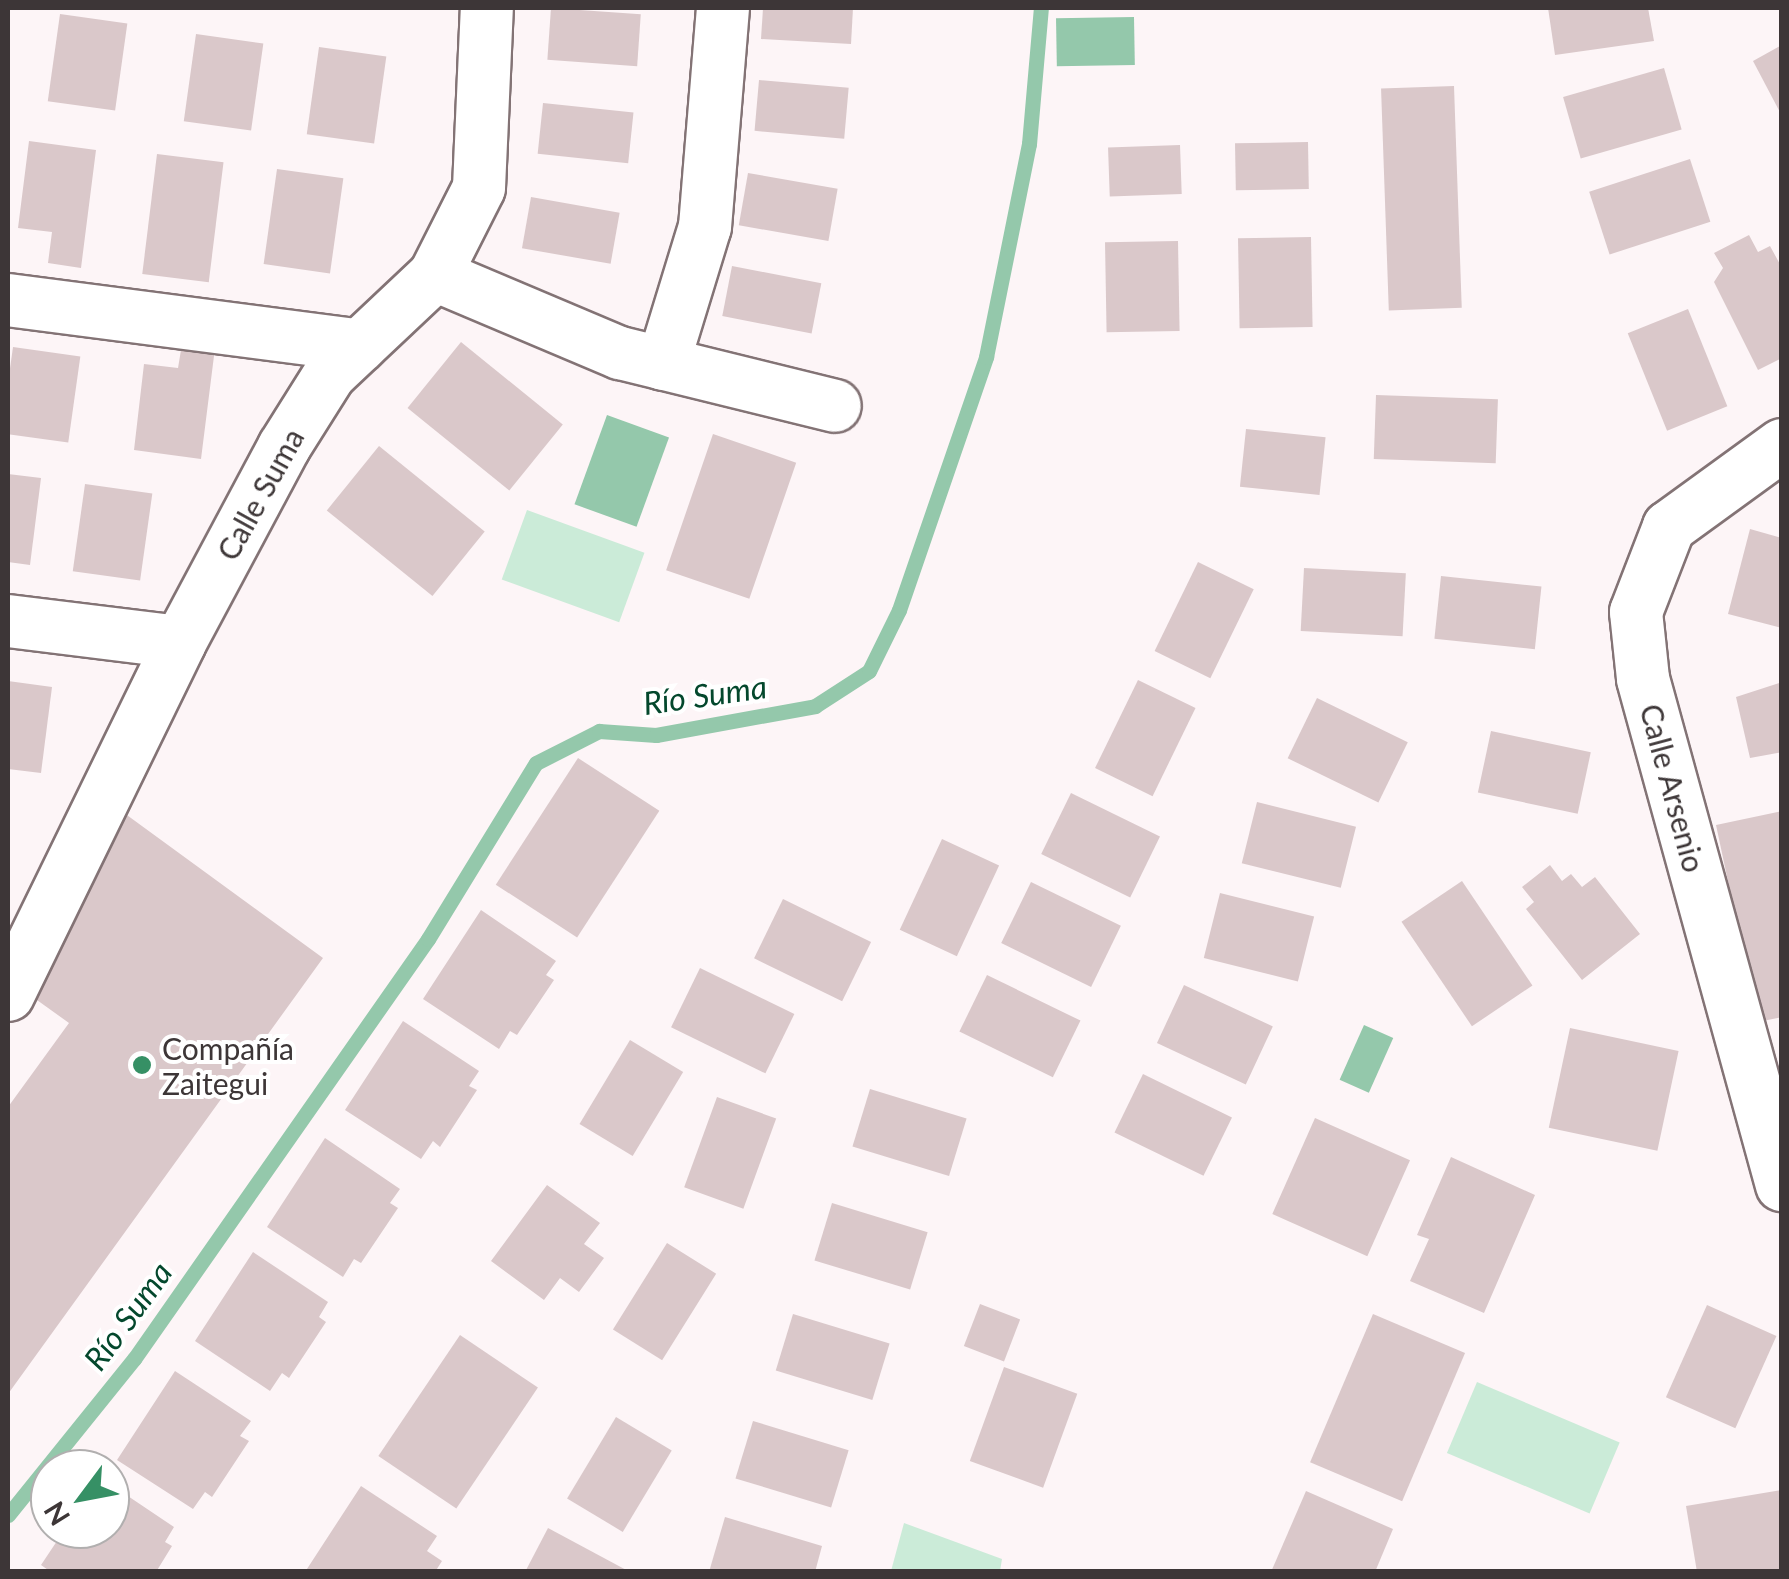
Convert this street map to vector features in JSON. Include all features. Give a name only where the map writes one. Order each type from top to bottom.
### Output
[{"type":"street","name":"Calle Suma","points":[[8,995],[180,642],[284,447],[330,374],[435,275],[478,188],[478,8]]},
{"type":"street","points":[[663,364],[705,228],[723,8]]},
{"type":"street","points":[[435,275],[620,353],[835,406]]},
{"type":"street","points":[[8,300],[360,346]]},
{"type":"street","name":"Calle Arsenio","points":[[1782,444],[1669,527],[1636,612],[1636,635],[1782,1185]]},
{"type":"street","points":[[8,621],[180,642]]},
{"type":"shaded area","points":[[1134,17],[1135,65],[1057,66],[1056,18]]},
{"type":"shaded area","points":[[607,415],[669,438],[637,527],[575,504]]},
{"type":"shaded area","points":[[527,510],[644,553],[619,622],[502,580]]},
{"type":"shaded area","points":[[1364,1025],[1393,1038],[1369,1093],[1340,1080]]},
{"type":"shaded area","points":[[1477,1382],[1620,1443],[1590,1513],[1447,1453]]},
{"type":"shaded area","points":[[904,1523],[1002,1559],[1000,1571],[891,1571]]},
{"type":"building","points":[[551,8],[641,14],[637,66],[547,60]]},
{"type":"building","points":[[763,8],[853,8],[851,44],[761,39]]},
{"type":"building","points":[[1548,8],[1648,8],[1654,41],[1555,55]]},
{"type":"building","points":[[60,14],[127,23],[115,111],[48,101]]},
{"type":"building","points":[[196,34],[263,43],[251,131],[184,121]]},
{"type":"building","points":[[1782,45],[1782,116],[1753,61]]},
{"type":"building","points":[[319,47],[386,56],[374,144],[307,134]]},
{"type":"building","points":[[1664,68],[1682,130],[1581,158],[1563,97]]},
{"type":"building","points":[[759,80],[849,88],[844,139],[755,131]]},
{"type":"building","points":[[1454,86],[1462,308],[1389,310],[1381,89]]},
{"type":"building","points":[[543,103],[634,113],[628,163],[538,154]]},
{"type":"building","points":[[29,141],[96,150],[81,268],[48,263],[52,232],[18,228]]},
{"type":"building","points":[[1308,142],[1309,189],[1236,190],[1235,143]]},
{"type":"building","points":[[1180,145],[1182,194],[1110,196],[1108,148]]},
{"type":"building","points":[[157,154],[224,162],[209,282],[142,274]]},
{"type":"building","points":[[1690,159],[1710,222],[1610,255],[1589,192]]},
{"type":"building","points":[[277,169],[343,178],[330,273],[264,264]]},
{"type":"building","points":[[748,173],[838,189],[828,241],[739,225]]},
{"type":"building","points":[[531,197],[620,213],[611,264],[522,248]]},
{"type":"building","points":[[1749,235],[1758,252],[1770,246],[1782,268],[1782,358],[1758,370],[1714,282],[1723,268],[1714,253]]},
{"type":"building","points":[[1311,237],[1313,327],[1240,328],[1238,238]]},
{"type":"building","points":[[1178,241],[1180,331],[1107,332],[1105,242]]},
{"type":"building","points":[[732,266],[821,283],[812,333],[722,316]]},
{"type":"building","points":[[1688,309],[1727,406],[1667,431],[1628,333]]},
{"type":"building","points":[[461,342],[563,424],[509,490],[408,408]]},
{"type":"building","points":[[182,344],[215,348],[201,459],[134,450],[144,364],[178,368]]},
{"type":"building","points":[[13,347],[80,356],[68,443],[8,434]]},
{"type":"building","points":[[1376,395],[1498,399],[1496,463],[1374,459]]},
{"type":"building","points":[[1246,429],[1326,437],[1319,495],[1240,487]]},
{"type":"building","points":[[713,434],[796,463],[749,599],[666,570]]},
{"type":"building","points":[[379,446],[485,532],[432,596],[327,511]]},
{"type":"building","points":[[8,474],[41,478],[30,565],[8,562]]},
{"type":"building","points":[[85,484],[152,493],[140,581],[73,571]]},
{"type":"building","points":[[1750,529],[1782,538],[1782,628],[1728,614]]},
{"type":"building","points":[[1198,562],[1254,589],[1210,678],[1155,651]]},
{"type":"building","points":[[1304,568],[1406,573],[1403,636],[1301,631]]},
{"type":"building","points":[[1441,576],[1541,587],[1535,649],[1434,639]]},
{"type":"building","points":[[1138,680],[1196,708],[1153,796],[1095,768]]},
{"type":"building","points":[[8,681],[52,687],[41,773],[8,769]]},
{"type":"building","points":[[1782,682],[1782,752],[1750,758],[1736,697]]},
{"type":"building","points":[[1317,698],[1408,742],[1378,802],[1288,758]]},
{"type":"building","points":[[1491,731],[1591,752],[1578,814],[1478,793]]},
{"type":"building","points":[[578,758],[659,811],[577,937],[496,885]]},
{"type":"building","points":[[1071,793],[1160,836],[1130,898],[1041,854]]},
{"type":"building","points":[[1257,802],[1356,827],[1341,888],[1242,863]]},
{"type":"building","name":"Compañía Zaitegui","points":[[120,810],[323,958],[8,1394],[8,1107],[69,1023],[23,990]]},
{"type":"building","points":[[1782,811],[1782,1017],[1758,1022],[1716,825]]},
{"type":"building","points":[[942,839],[999,866],[957,956],[900,930]]},
{"type":"building","points":[[1550,865],[1562,881],[1571,874],[1582,887],[1595,877],[1640,934],[1582,980],[1526,909],[1534,902],[1522,887]]},
{"type":"building","points":[[1462,881],[1532,985],[1472,1026],[1401,922]]},
{"type":"building","points":[[1031,882],[1121,926],[1091,987],[1001,943]]},
{"type":"building","points":[[1220,893],[1314,916],[1298,981],[1204,958]]},
{"type":"building","points":[[783,899],[871,942],[842,1001],[754,958]]},
{"type":"building","points":[[481,910],[556,961],[546,975],[554,980],[517,1035],[510,1031],[499,1049],[423,999]]},
{"type":"building","points":[[700,968],[794,1014],[765,1073],[671,1027]]},
{"type":"building","points":[[987,975],[1080,1021],[1053,1077],[959,1032]]},
{"type":"building","points":[[1184,985],[1273,1026],[1246,1084],[1157,1043]]},
{"type":"building","points":[[403,1021],[479,1071],[469,1086],[477,1090],[440,1147],[433,1141],[421,1159],[345,1110]]},
{"type":"building","points":[[1570,1028],[1679,1051],[1657,1151],[1549,1128]]},
{"type":"building","points":[[630,1040],[683,1072],[633,1156],[580,1124]]},
{"type":"building","points":[[1143,1074],[1232,1117],[1203,1176],[1115,1132]]},
{"type":"building","points":[[870,1089],[967,1119],[949,1176],[852,1146]]},
{"type":"building","points":[[717,1097],[776,1119],[743,1209],[684,1187]]},
{"type":"building","points":[[1315,1118],[1410,1160],[1367,1256],[1272,1214]]},
{"type":"building","points":[[325,1138],[400,1189],[390,1203],[398,1208],[361,1263],[354,1259],[343,1277],[267,1227]]},
{"type":"building","points":[[1451,1157],[1535,1195],[1484,1313],[1410,1281],[1429,1239],[1417,1235]]},
{"type":"building","points":[[547,1185],[600,1223],[584,1244],[604,1258],[579,1292],[560,1278],[544,1300],[491,1261]]},
{"type":"building","points":[[832,1203],[928,1232],[910,1290],[814,1260]]},
{"type":"building","points":[[667,1243],[716,1274],[662,1360],[613,1330]]},
{"type":"building","points":[[253,1252],[328,1302],[319,1317],[326,1322],[289,1378],[282,1373],[270,1391],[195,1341]]},
{"type":"building","points":[[980,1304],[1020,1319],[1004,1361],[964,1346]]},
{"type":"building","points":[[1707,1305],[1776,1336],[1735,1428],[1666,1397]]},
{"type":"building","points":[[793,1314],[890,1344],[872,1400],[776,1370]]},
{"type":"building","points":[[1373,1314],[1465,1353],[1402,1501],[1310,1462]]},
{"type":"building","points":[[460,1335],[538,1388],[456,1509],[378,1456]]},
{"type":"building","points":[[1004,1367],[1077,1394],[1043,1488],[970,1461]]},
{"type":"building","points":[[175,1371],[251,1421],[240,1436],[249,1441],[212,1497],[205,1492],[193,1509],[130,1468],[130,1449],[124,1449]]},
{"type":"building","points":[[616,1417],[672,1450],[623,1532],[567,1498]]},
{"type":"building","points":[[753,1421],[849,1450],[831,1508],[735,1478]]},
{"type":"building","points":[[361,1486],[437,1536],[427,1551],[442,1561],[435,1572],[305,1572]]},
{"type":"building","points":[[1782,1490],[1782,1572],[1697,1572],[1686,1506]]},
{"type":"building","points":[[1306,1491],[1393,1529],[1375,1572],[1271,1572]]},
{"type":"building","points":[[130,1497],[174,1527],[165,1542],[172,1546],[156,1572],[51,1572],[41,1565],[52,1549],[130,1549]]},
{"type":"building","points":[[725,1517],[822,1546],[815,1572],[709,1572]]},
{"type":"building","points":[[548,1528],[630,1572],[525,1572]]},
{"type":"waterway","name":"Río Suma","points":[[8,1515],[134,1359],[428,939],[536,763],[599,731],[656,735],[815,706],[869,671],[899,610],[986,357],[1029,144],[1041,8]]},
{"type":"place","name":"Compañía Zaitegui","points":[[142,1065]]}]
